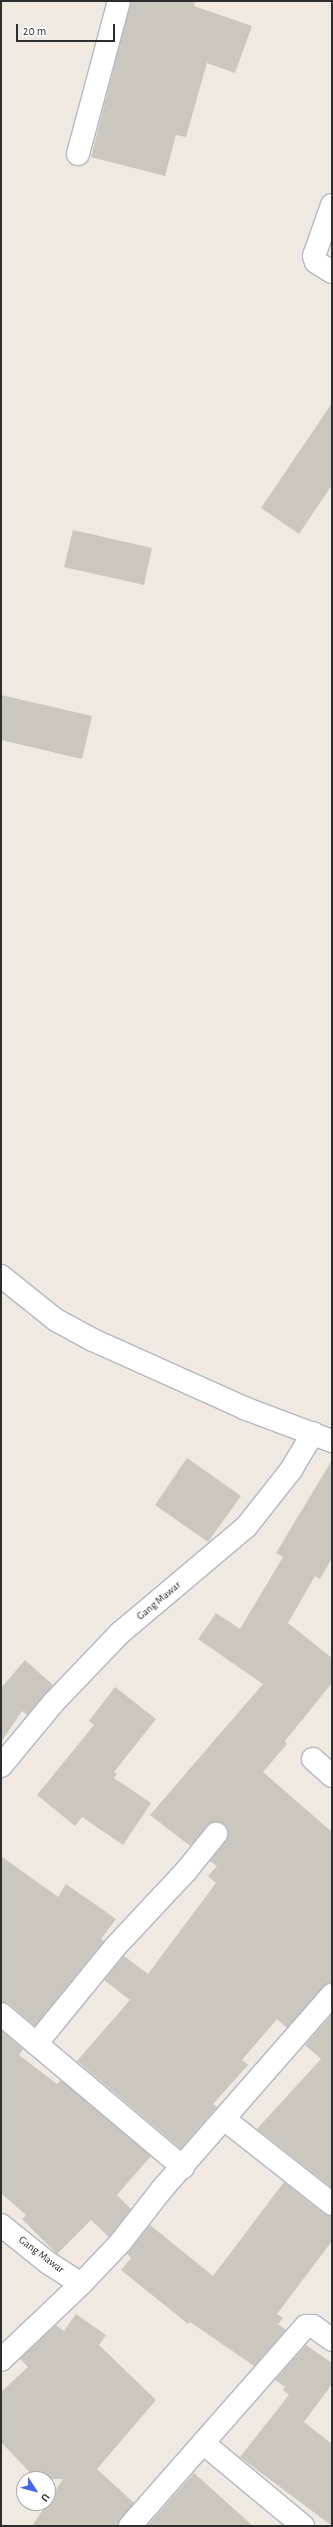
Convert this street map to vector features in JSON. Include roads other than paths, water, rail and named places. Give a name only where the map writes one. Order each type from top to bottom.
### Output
[{"type":"street","points":[[78,154],[119,1]]},
{"type":"street","points":[[332,205],[314,256],[316,262],[332,272]]},
{"type":"street","points":[[1,1276],[56,1320],[93,1340],[244,1408],[322,1437]]},
{"type":"street","name":"Gang Mawar","points":[[1,1766],[54,1702],[120,1633],[246,1527],[291,1470],[322,1437]]},
{"type":"street","points":[[313,1759],[332,1776]]},
{"type":"street","points":[[36,2044],[115,1947],[186,1871],[216,1834]]},
{"type":"street","points":[[1,2360],[81,2284],[120,2243],[163,2188],[183,2167],[332,1995]]},
{"type":"street","points":[[1,2014],[183,2167]]},
{"type":"street","points":[[224,2119],[332,2204]]},
{"type":"street","name":"Gang Mawar","points":[[1,2225],[47,2262],[81,2284]]},
{"type":"street","points":[[130,2526],[306,2326],[313,2326],[332,2340]]},
{"type":"street","points":[[203,2443],[303,2526]]}]
